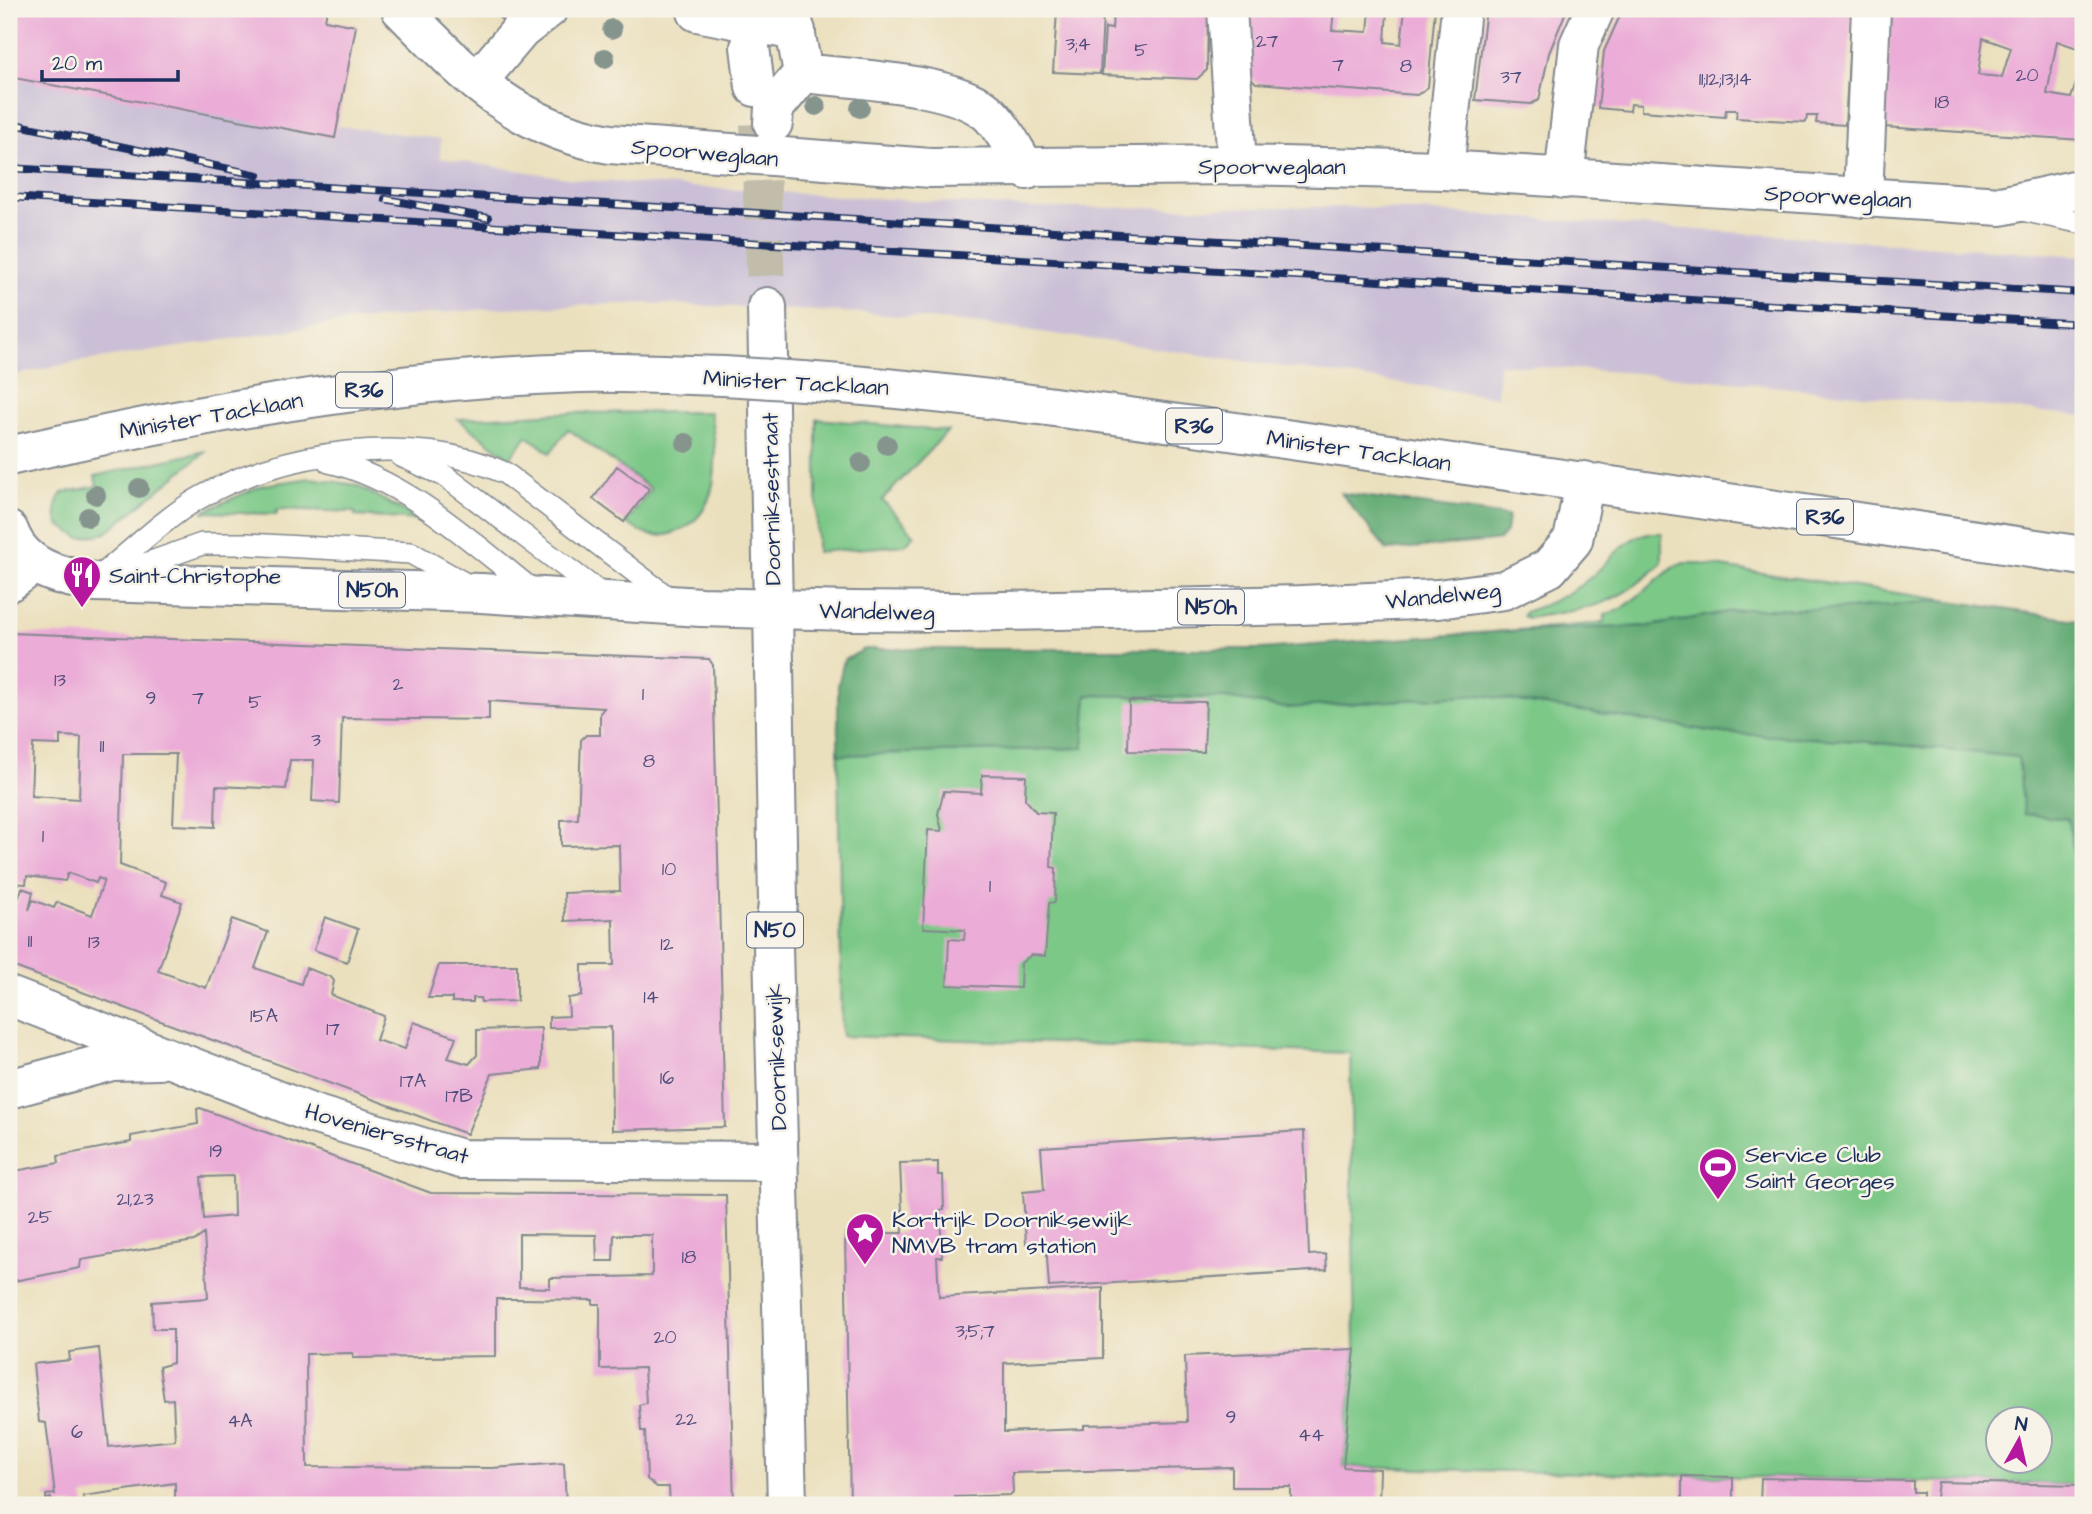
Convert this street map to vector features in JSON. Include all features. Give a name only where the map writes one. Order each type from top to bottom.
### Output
[{"type":"main road","name":"Spoorweglaan","points":[[401,9],[477,82],[508,107],[544,127],[576,138],[682,151],[931,169],[1027,170],[1237,165],[1444,170],[2001,206],[2083,188]]},
{"type":"main road","points":[[477,82],[521,30],[548,9]]},
{"type":"main road","points":[[1227,9],[1237,165]]},
{"type":"main road","points":[[1444,170],[1461,9]]},
{"type":"main road","points":[[1564,178],[1579,45],[1595,9]]},
{"type":"main road","points":[[1863,198],[1871,9]]},
{"type":"main road","points":[[697,14],[794,20],[803,73],[774,108],[773,123]]},
{"type":"main road","points":[[750,47],[755,87]]},
{"type":"main road","points":[[803,73],[939,91],[967,99],[990,114],[1027,170]]},
{"type":"main road","name":"Doorniksestraat","points":[[766,307],[773,608]]},
{"type":"main road","name":"Minister Tacklaan","points":[[9,456],[144,427],[314,396],[428,383],[581,373],[724,376],[908,388],[1585,481]]},
{"type":"main road","name":"Wandelweg","points":[[773,608],[958,612],[1301,605],[1484,595],[1530,579],[1557,560],[1573,540],[1585,481]]},
{"type":"main road","name":"R36","points":[[1585,481],[2083,556]]},
{"type":"main road","name":"N50h","points":[[9,531],[17,547],[21,573],[94,582],[481,593],[773,608]]},
{"type":"main road","name":"Doorniksewijk","points":[[773,608],[778,903],[773,946],[787,1505]]},
{"type":"main road","name":"Hoveniersstraat","points":[[9,996],[313,1114],[461,1159],[779,1161]]},
{"type":"main road","name":"Hoveniersstraat","points":[[9,1088],[111,1061],[172,1059]]},
{"type":"lane","name":"Spoorweglaan","points":[[2001,206],[2083,223]]},
{"type":"lane","points":[[380,451],[414,460],[445,477],[609,599]]},
{"type":"lane","points":[[94,582],[164,523],[196,500],[234,481],[312,458],[380,451],[451,454],[480,461],[505,473],[678,605]]},
{"type":"lane","points":[[312,458],[351,467],[387,482],[541,596]]},
{"type":"shaded area","points":[[9,77],[335,137],[338,126],[441,139],[440,158],[580,180],[1036,208],[1360,207],[2083,256],[2083,416],[1637,373],[1499,364],[1497,397],[992,325],[866,313],[643,303],[500,308],[358,320],[71,363],[9,376]]},
{"type":"green space","points":[[710,412],[715,463],[710,497],[691,523],[676,532],[656,536],[626,523],[651,489],[568,429],[550,453],[527,436],[510,458],[458,419],[559,413]]},
{"type":"green space","points":[[817,419],[948,431],[882,500],[915,535],[905,545],[817,552]]},
{"type":"green space","points":[[206,451],[106,533],[80,538],[59,525],[56,508],[62,493],[97,486],[95,476]]},
{"type":"green space","points":[[311,478],[356,485],[420,520],[355,516],[355,512],[277,509],[277,514],[202,512],[263,485]]},
{"type":"green space","points":[[1341,493],[1508,516],[1506,532],[1499,540],[1387,550]]},
{"type":"green space","points":[[1648,533],[1662,533],[1662,563],[1630,589],[1615,598],[1585,608],[1528,618],[1523,616],[1525,612],[1552,602],[1577,588],[1624,545]]},
{"type":"green space","points":[[1684,563],[1944,600],[1850,609],[1744,609],[1650,626],[1492,632],[1604,623],[1605,615],[1623,608],[1675,566]]},
{"type":"green space","points":[[1944,600],[2083,621],[2083,907],[2068,819],[2024,814],[2018,757],[1859,741],[1723,733],[1480,695],[1285,708],[1226,698],[1087,695],[1083,748],[838,755],[838,685],[844,660],[865,649],[1261,649],[1492,632],[1650,626],[1744,609],[1850,609]]},
{"type":"green space","name":"Service Club Saint Georges","points":[[1087,695],[1226,698],[1285,708],[1480,695],[1723,733],[1859,741],[2019,757],[2068,819],[2083,907],[2083,1461],[2080,1485],[1343,1467],[1355,1349],[1350,1053],[842,1036],[838,755],[1083,748]]},
{"type":"building","points":[[9,9],[327,9],[325,20],[356,26],[335,138],[9,77]]},
{"type":"building","points":[[490,9],[524,9],[507,25]]},
{"type":"building","points":[[1208,9],[1207,70],[1197,79],[1102,75],[1105,28],[1112,29],[1113,14],[1103,14],[1100,74],[1053,72],[1057,11]]},
{"type":"building","points":[[1244,9],[1334,9],[1332,30],[1368,32],[1370,9],[1387,10],[1385,42],[1401,44],[1405,9],[1435,9],[1428,87],[1417,95],[1256,83],[1246,73]]},
{"type":"building","points":[[1486,9],[1567,9],[1549,53],[1539,100],[1531,104],[1475,100]]},
{"type":"building","points":[[1623,9],[1852,9],[1845,125],[1816,123],[1817,116],[1807,116],[1806,122],[1736,118],[1737,110],[1726,110],[1725,117],[1641,111],[1641,105],[1631,104],[1630,111],[1598,108],[1604,51]]},
{"type":"building","points":[[1891,9],[2083,9],[2083,50],[2057,41],[2047,94],[2071,98],[2083,63],[2083,140],[1884,127]],"holes":[[[1983,38],[2011,48],[2002,77],[1978,75]]]},
{"type":"building","points":[[617,466],[649,489],[624,522],[593,499]]},
{"type":"building","points":[[9,633],[709,659],[713,665],[725,1127],[612,1130],[611,1027],[549,1028],[549,1017],[569,1016],[568,998],[582,996],[582,965],[614,965],[613,919],[565,921],[564,893],[620,891],[619,845],[561,846],[561,820],[578,819],[581,740],[586,735],[600,735],[600,713],[604,708],[489,701],[489,720],[342,718],[339,803],[312,801],[314,760],[290,760],[286,789],[216,786],[215,827],[173,825],[176,754],[123,754],[120,865],[166,882],[162,895],[182,902],[158,971],[206,988],[232,919],[268,932],[255,968],[301,984],[306,968],[331,977],[334,981],[331,995],[384,1016],[376,1040],[405,1049],[414,1022],[456,1037],[448,1058],[469,1064],[477,1055],[477,1030],[541,1028],[541,1069],[492,1074],[467,1134],[9,965],[9,902],[16,905],[22,888],[33,892],[29,910],[33,900],[54,908],[57,902],[92,915],[104,880],[98,878],[96,883],[68,873],[65,881],[27,876],[26,884],[9,883]],"holes":[[[60,736],[81,737],[79,799],[31,796],[33,744],[60,745]]]},
{"type":"building","points":[[1129,701],[1206,702],[1204,752],[1128,751]]},
{"type":"building","points":[[982,775],[1026,776],[1025,799],[1036,812],[1053,813],[1051,867],[1056,868],[1055,902],[1049,903],[1045,956],[1031,955],[1021,963],[1020,988],[947,985],[949,939],[964,940],[965,930],[923,928],[928,830],[942,831],[938,814],[944,791],[981,793]]},
{"type":"building","points":[[325,917],[358,929],[347,962],[314,950]]},
{"type":"building","points":[[439,965],[517,965],[517,1001],[481,1002],[480,998],[473,998],[473,1002],[452,1002],[452,998],[428,998]]},
{"type":"building","points":[[197,1109],[431,1193],[726,1195],[734,1505],[670,1505],[669,1487],[657,1487],[647,1479],[645,1431],[641,1431],[639,1405],[646,1403],[644,1368],[600,1369],[600,1304],[593,1304],[593,1300],[496,1299],[496,1356],[353,1358],[353,1353],[306,1354],[307,1467],[492,1468],[564,1463],[566,1505],[175,1505],[175,1483],[83,1496],[85,1505],[51,1505],[51,1498],[46,1499],[46,1495],[55,1494],[46,1423],[39,1422],[33,1364],[70,1360],[69,1352],[99,1348],[109,1447],[175,1440],[173,1399],[164,1400],[159,1367],[173,1363],[173,1329],[153,1329],[152,1302],[208,1298],[204,1234],[194,1241],[81,1260],[80,1268],[9,1282],[9,1172],[59,1163],[58,1156],[131,1142],[131,1136],[198,1124]],"holes":[[[233,1176],[234,1216],[204,1219],[201,1177]],[[519,1234],[596,1235],[597,1261],[613,1261],[614,1235],[652,1235],[652,1276],[550,1278],[550,1288],[519,1287]]]},
{"type":"building","points":[[1304,1131],[1309,1255],[1326,1254],[1327,1270],[1049,1287],[1046,1243],[1026,1244],[1023,1192],[1044,1190],[1041,1147]]},
{"type":"building","points":[[938,1162],[938,1175],[943,1175],[944,1210],[940,1210],[942,1257],[937,1257],[939,1297],[1103,1288],[1103,1358],[1004,1363],[1004,1432],[1084,1429],[1084,1425],[1187,1422],[1185,1356],[1355,1349],[1343,1467],[1380,1469],[1379,1505],[1291,1505],[1291,1487],[1232,1487],[1232,1467],[1012,1473],[1013,1492],[1010,1495],[955,1497],[956,1505],[850,1505],[845,1233],[903,1233],[900,1163]]},
{"type":"building","points":[[2082,1475],[2083,1505],[1935,1505],[1938,1482],[2080,1485]]},
{"type":"building","points":[[1682,1476],[1733,1477],[1733,1505],[1682,1505]]},
{"type":"building","points":[[1761,1478],[1913,1481],[1913,1492],[1923,1492],[1923,1505],[1760,1505]]},
{"type":"building","points":[[1178,1500],[1204,1500],[1204,1505],[1178,1505]]},
{"type":"tunnel","points":[[759,124],[767,307]]},
{"type":"railway","points":[[9,123],[258,175]]},
{"type":"railway","points":[[9,168],[2083,293]]},
{"type":"railway","points":[[9,197],[2083,324]]},
{"type":"railway","points":[[385,199],[488,218]]},
{"type":"place","name":"Saint-Christophe","points":[[82,609]]},
{"type":"place","name":"Service Club Saint Georges","points":[[1718,1201]]},
{"type":"place","name":"Kortrijk Doorniksewijk NMVB tram station","points":[[865,1266]]}]
